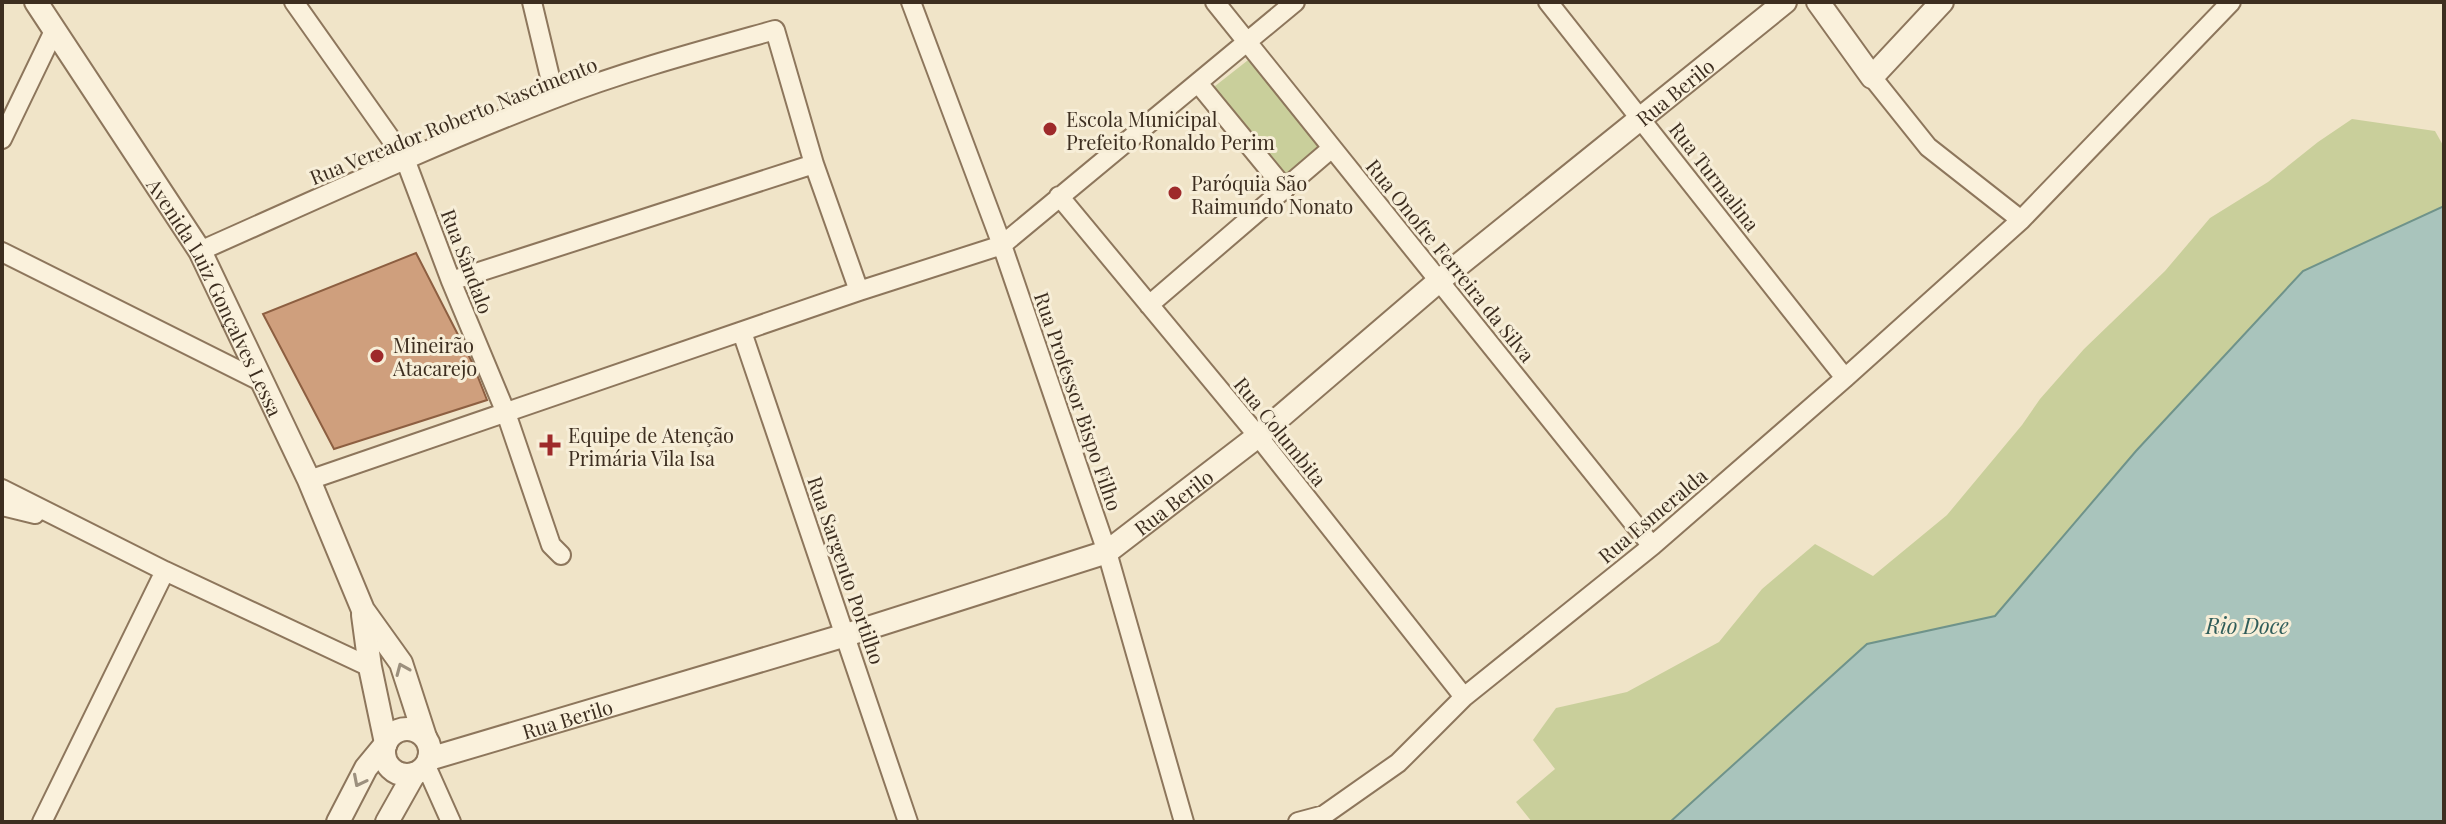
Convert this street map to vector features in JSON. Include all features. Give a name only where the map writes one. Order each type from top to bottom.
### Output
[{"type":"street","name":"Avenida Luiz Gonçalves Lessa","points":[[36,2],[200,251],[309,480],[363,610],[401,663],[425,737]]},
{"type":"street","name":"Rua Sândalo","points":[[294,2],[405,159],[506,413],[551,545],[561,555]]},
{"type":"street","points":[[532,2],[555,98]]},
{"type":"street","name":"Rua Professor Bispo Filho","points":[[911,2],[1002,245],[1107,552],[1184,822]]},
{"type":"street","name":"Rua Onofre Ferreira da Silva","points":[[1215,2],[1652,546]]},
{"type":"street","points":[[309,480],[1002,245],[1295,2]]},
{"type":"street","name":"Rua Turmalina","points":[[1548,2],[1845,378]]},
{"type":"street","name":"Rua Berilo","points":[[423,766],[1107,552],[1258,436],[1440,280],[1785,2]]},
{"type":"street","points":[[1818,2],[1928,147],[2021,220]]},
{"type":"street","points":[[1872,77],[1942,2]]},
{"type":"street","name":"Rua Esmeralda","points":[[1298,822],[1324,815],[1398,763],[1464,697],[1652,546],[1845,378],[2021,220],[2231,2]]},
{"type":"street","name":"Rua Vereador Roberto Nascimento","points":[[200,251],[405,159],[555,98],[669,60],[775,30],[814,164]]},
{"type":"street","points":[[2,139],[54,31]]},
{"type":"street","points":[[1198,83],[1285,189]]},
{"type":"street","points":[[1149,305],[1332,148]]},
{"type":"street","points":[[451,281],[814,164],[859,291]]},
{"type":"street","name":"Rua Columbita","points":[[1059,196],[1258,436],[1464,697]]},
{"type":"street","points":[[2,252],[264,383]]},
{"type":"street","name":"Rua Sargento Portilho","points":[[742,332],[908,822]]},
{"type":"street","points":[[2,489],[165,571],[370,667]]},
{"type":"street","points":[[2,506],[80,528]]},
{"type":"street","points":[[42,822],[165,571]]},
{"type":"street","name":"Avenida Luiz Gonçalves Lessa","points":[[363,610],[370,667],[386,744]]},
{"type":"street","points":[[338,822],[366,768],[390,737],[403,729],[411,729],[425,737],[431,751],[387,822]]},
{"type":"street","points":[[386,744],[385,758],[393,770],[407,775],[423,766]]},
{"type":"street","points":[[423,766],[451,822]]},
{"type":"green space","points":[[1252,57],[1328,148],[1285,185],[1210,90]]},
{"type":"green space","points":[[2352,119],[2435,131],[2444,147],[2444,206],[2303,272],[2136,451],[1995,616],[1867,644],[1670,822],[1532,822],[1516,802],[1555,769],[1533,740],[1556,708],[1627,692],[1719,642],[1762,589],[1815,544],[1873,576],[1947,515],[2084,349],[2165,271],[2210,218],[2268,182]]},
{"type":"water","name":"Rio Doce","points":[[2444,206],[2444,822],[1670,822],[1867,644],[1995,616],[2136,451],[2303,271]]},
{"type":"building","name":"Mineirão Atacarejo","points":[[416,253],[472,362],[487,400],[334,449],[263,314]]},
{"type":"place","name":"Escola Municipal Prefeito Ronaldo Perim","points":[[1050,129]]},
{"type":"place","name":"Paróquia São Raimundo Nonato","points":[[1175,193]]},
{"type":"place","name":"Mineirão Atacarejo","points":[[377,356]]},
{"type":"place","name":"Equipe de Atenção Primária Vila Isa","points":[[550,445]]}]
